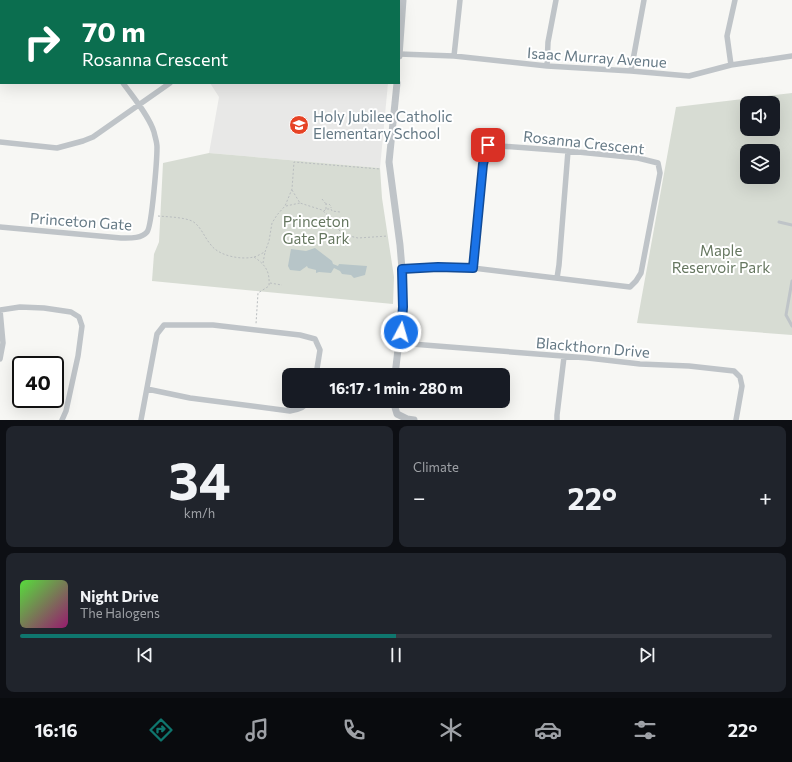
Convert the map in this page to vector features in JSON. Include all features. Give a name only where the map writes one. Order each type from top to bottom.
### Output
[{"type":"street","points":[[400,41],[403,0]]},
{"type":"street","points":[[454,56],[460,0]]},
{"type":"street","points":[[547,66],[548,42],[556,0]]},
{"type":"street","points":[[631,71],[644,0]]},
{"type":"street","points":[[731,65],[727,36],[735,0]]},
{"type":"street","name":"Isaac Murray Avenue","points":[[400,55],[454,56],[547,66],[689,76],[731,65],[792,56]]},
{"type":"street","name":"Princeton Gate","points":[[0,226],[50,232],[131,238],[145,234],[148,230],[151,215],[157,146],[153,130],[124,84]]},
{"type":"street","points":[[0,142],[57,148],[71,145],[93,137],[169,84]]},
{"type":"street","points":[[396,368],[403,307],[402,269],[389,162],[397,84]]},
{"type":"street","name":"Rosanna Crescent","points":[[402,269],[438,267],[473,268],[630,287],[641,273],[660,173],[658,163],[638,158],[568,150],[488,145],[483,164],[473,268]]},
{"type":"street","points":[[557,278],[568,150]]},
{"type":"street","points":[[0,358],[3,343],[0,310],[20,307],[44,308],[72,312],[79,317],[82,326],[78,356],[66,410],[62,420]]},
{"type":"street","points":[[141,420],[157,334],[164,325],[213,325],[300,335],[316,339],[320,350],[317,368]]},
{"type":"street","name":"Blackthorn Drive","points":[[399,343],[588,358],[640,364],[689,366],[734,371],[740,377],[742,386],[736,420]]},
{"type":"street","points":[[557,420],[564,357]]},
{"type":"street","points":[[147,389],[190,398],[290,411],[301,408]]},
{"type":"street","points":[[395,408],[397,414],[407,419],[414,420]]},
{"type":"lane","points":[[779,222],[792,225]]},
{"type":"lane","points":[[792,281],[786,316],[792,326]]},
{"type":"path","points":[[365,137],[382,138]]},
{"type":"path","points":[[263,263],[265,252],[270,241],[272,223],[285,206],[292,189],[294,162],[380,169]]},
{"type":"path","points":[[292,189],[300,203]]},
{"type":"path","points":[[322,199],[326,204],[330,205],[331,209]]},
{"type":"path","points":[[285,206],[300,203],[323,211],[345,235],[358,238],[388,236]]},
{"type":"path","points":[[326,204],[326,209]]},
{"type":"path","points":[[323,211],[326,209],[331,209],[332,211],[340,212]]},
{"type":"path","points":[[151,215],[176,217],[191,221],[198,226],[212,247],[231,256],[254,257],[265,252]]},
{"type":"path","points":[[254,257],[263,263],[270,277],[269,286],[258,293],[256,324]]},
{"type":"path","points":[[269,283],[282,284]]},
{"type":"shaded area","name":"Holy Jubilee Catholic Elementary School","points":[[211,84],[388,84],[380,168],[209,153],[219,97]]},
{"type":"shaded area","points":[[315,248],[332,261],[333,264],[338,266],[339,264],[367,266],[365,275],[354,278],[351,275],[342,274],[334,268],[331,273],[316,273],[316,270],[308,268],[307,266],[300,271],[290,270],[288,266],[291,249],[306,251]]},
{"type":"green space","name":"Maple Reservoir Park","points":[[792,93],[792,335],[637,323],[676,107],[740,99],[740,136],[780,136],[780,96],[767,96]]},
{"type":"green space","name":"Princeton Gate Park","points":[[209,153],[380,168],[382,198],[394,277],[393,304],[152,281],[154,254],[159,242],[163,163]]},
{"type":"place","name":"Holy Jubilee Catholic Elementary School","points":[[299,125]]},
{"type":"route","points":[[401,332],[403,307],[402,269],[438,267],[473,268],[484,154],[488,145]]}]
